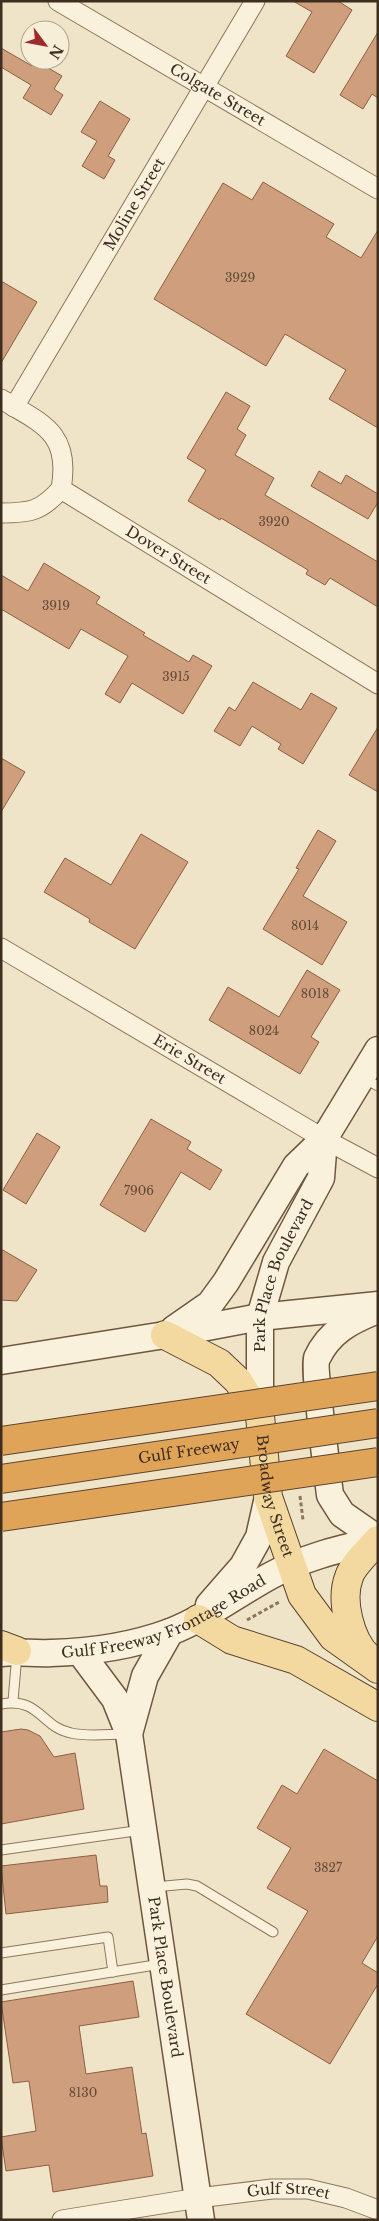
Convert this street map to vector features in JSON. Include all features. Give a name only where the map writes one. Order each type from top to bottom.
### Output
[{"type":"highway","points":[[1,1441],[378,1386]]},
{"type":"highway","name":"Gulf Freeway","points":[[1,1480],[378,1423]]},
{"type":"highway","points":[[1,1518],[378,1462]]},
{"type":"main road","name":"Park Place Boulevard","points":[[165,1335],[210,1304],[226,1282],[296,1166],[324,1139],[370,1082],[378,1050]]},
{"type":"main road","name":"Park Place Boulevard","points":[[260,1416],[260,1317],[276,1262],[321,1178],[324,1139]]},
{"type":"main road","points":[[1,1360],[165,1335],[260,1317],[378,1305]]},
{"type":"main road","points":[[378,1310],[349,1322],[328,1339],[316,1360],[330,1495],[342,1514],[378,1540],[349,1576],[346,1615],[362,1651],[378,1668]]},
{"type":"main road","name":"Broadway Street","points":[[165,1335],[219,1363],[238,1381],[260,1416],[268,1497],[302,1595],[334,1637],[352,1653],[378,1668]]},
{"type":"main road","points":[[268,1497],[259,1537],[243,1566],[198,1619],[232,1640],[296,1660],[378,1707]]},
{"type":"main road","name":"Gulf Freeway Frontage Road","points":[[6,1650],[44,1653],[80,1652],[122,1646],[170,1632],[228,1603],[270,1576],[318,1554],[378,1540]]},
{"type":"main road","name":"Park Place Boulevard","points":[[129,1734],[145,1676],[170,1632]]},
{"type":"main road","name":"Park Place Boulevard","points":[[80,1652],[116,1699],[129,1734],[145,1829],[200,2209]]},
{"type":"street","name":"Colgate Street","points":[[58,1],[378,189]]},
{"type":"street","name":"Moline Street","points":[[8,403],[204,87],[255,1]]},
{"type":"street","points":[[1,513],[23,513],[46,506],[61,489],[65,468],[58,444],[46,426],[8,403]]},
{"type":"street","name":"Dover Street","points":[[61,489],[378,684]]},
{"type":"street","name":"Erie Street","points":[[1,948],[324,1139],[378,1168]]},
{"type":"street","name":"Gulf Street","points":[[62,2220],[200,2209],[272,2189],[308,2189],[346,2198],[378,2210]]},
{"type":"lane","points":[[6,1650],[13,1702]]},
{"type":"lane","points":[[1,1704],[13,1702],[32,1706],[51,1723],[70,1733],[129,1734]]},
{"type":"lane","points":[[1,1850],[145,1829]]},
{"type":"lane","points":[[153,1888],[187,1884],[197,1886],[273,1932]]},
{"type":"lane","points":[[1,1953],[108,1937],[113,1972]]},
{"type":"lane","points":[[1,1990],[164,1964]]},
{"type":"path","points":[[240,1624],[289,1597]]},
{"type":"building","points":[[293,1],[338,1],[352,10],[314,73],[286,56],[312,12]]},
{"type":"building","points":[[378,32],[378,98],[372,94],[363,109],[340,95]]},
{"type":"building","points":[[1,48],[20,59],[20,70],[52,70],[62,76],[54,89],[63,95],[51,115],[23,98],[31,85],[1,67]]},
{"type":"building","points":[[100,101],[130,119],[108,156],[115,160],[104,179],[82,166],[97,141],[81,132]]},
{"type":"building","points":[[263,182],[334,224],[326,237],[361,258],[378,230],[378,428],[329,399],[346,370],[285,334],[266,366],[154,299],[223,183],[252,200]]},
{"type":"building","points":[[1,281],[37,302],[1,363]]},
{"type":"building","points":[[226,392],[250,406],[237,429],[246,435],[235,455],[274,478],[265,495],[378,562],[378,607],[330,578],[325,585],[306,574],[308,570],[221,518],[220,520],[188,501],[206,470],[187,458]]},
{"type":"building","points":[[319,471],[341,484],[346,475],[378,494],[378,502],[368,519],[311,486]]},
{"type":"building","points":[[44,563],[100,597],[96,603],[145,633],[143,635],[189,662],[193,655],[212,666],[183,714],[132,683],[120,703],[105,694],[128,656],[81,629],[69,649],[1,609],[1,575],[28,591]]},
{"type":"building","points":[[253,682],[301,710],[311,693],[337,708],[303,764],[278,749],[281,744],[252,726],[240,746],[214,731],[229,707],[235,711]]},
{"type":"building","points":[[378,727],[378,792],[349,775]]},
{"type":"building","points":[[1,758],[25,772],[1,812]]},
{"type":"building","points":[[318,830],[336,841],[303,896],[347,922],[322,965],[263,929],[299,869],[296,868]]},
{"type":"building","points":[[141,834],[188,862],[135,949],[89,922],[90,919],[44,892],[65,858],[111,885]]},
{"type":"building","points":[[307,970],[340,990],[311,1037],[319,1042],[300,1074],[209,1020],[228,987],[279,1017]]},
{"type":"building","points":[[151,1119],[191,1142],[187,1149],[222,1170],[210,1190],[181,1172],[145,1232],[100,1205]]},
{"type":"building","points":[[37,1133],[60,1147],[26,1204],[3,1190]]},
{"type":"building","points":[[1,1249],[37,1270],[17,1301],[1,1300]]},
{"type":"building","points":[[21,1729],[40,1736],[54,1757],[75,1753],[84,1809],[1,1824],[1,1732]]},
{"type":"building","points":[[324,1749],[378,1781],[378,1936],[362,1963],[378,1973],[378,1984],[330,2064],[246,2014],[308,1911],[267,1888],[291,1848],[257,1828],[282,1785],[297,1794]]},
{"type":"building","points":[[96,1855],[100,1886],[107,1886],[108,1902],[6,1914],[1,1866]]},
{"type":"building","points":[[133,1981],[139,2017],[79,2026],[86,2074],[132,2067],[142,2134],[146,2133],[153,2176],[53,2192],[49,2165],[6,2171],[1,2137],[36,2131],[29,2081],[13,2083],[1,2002]]}]
